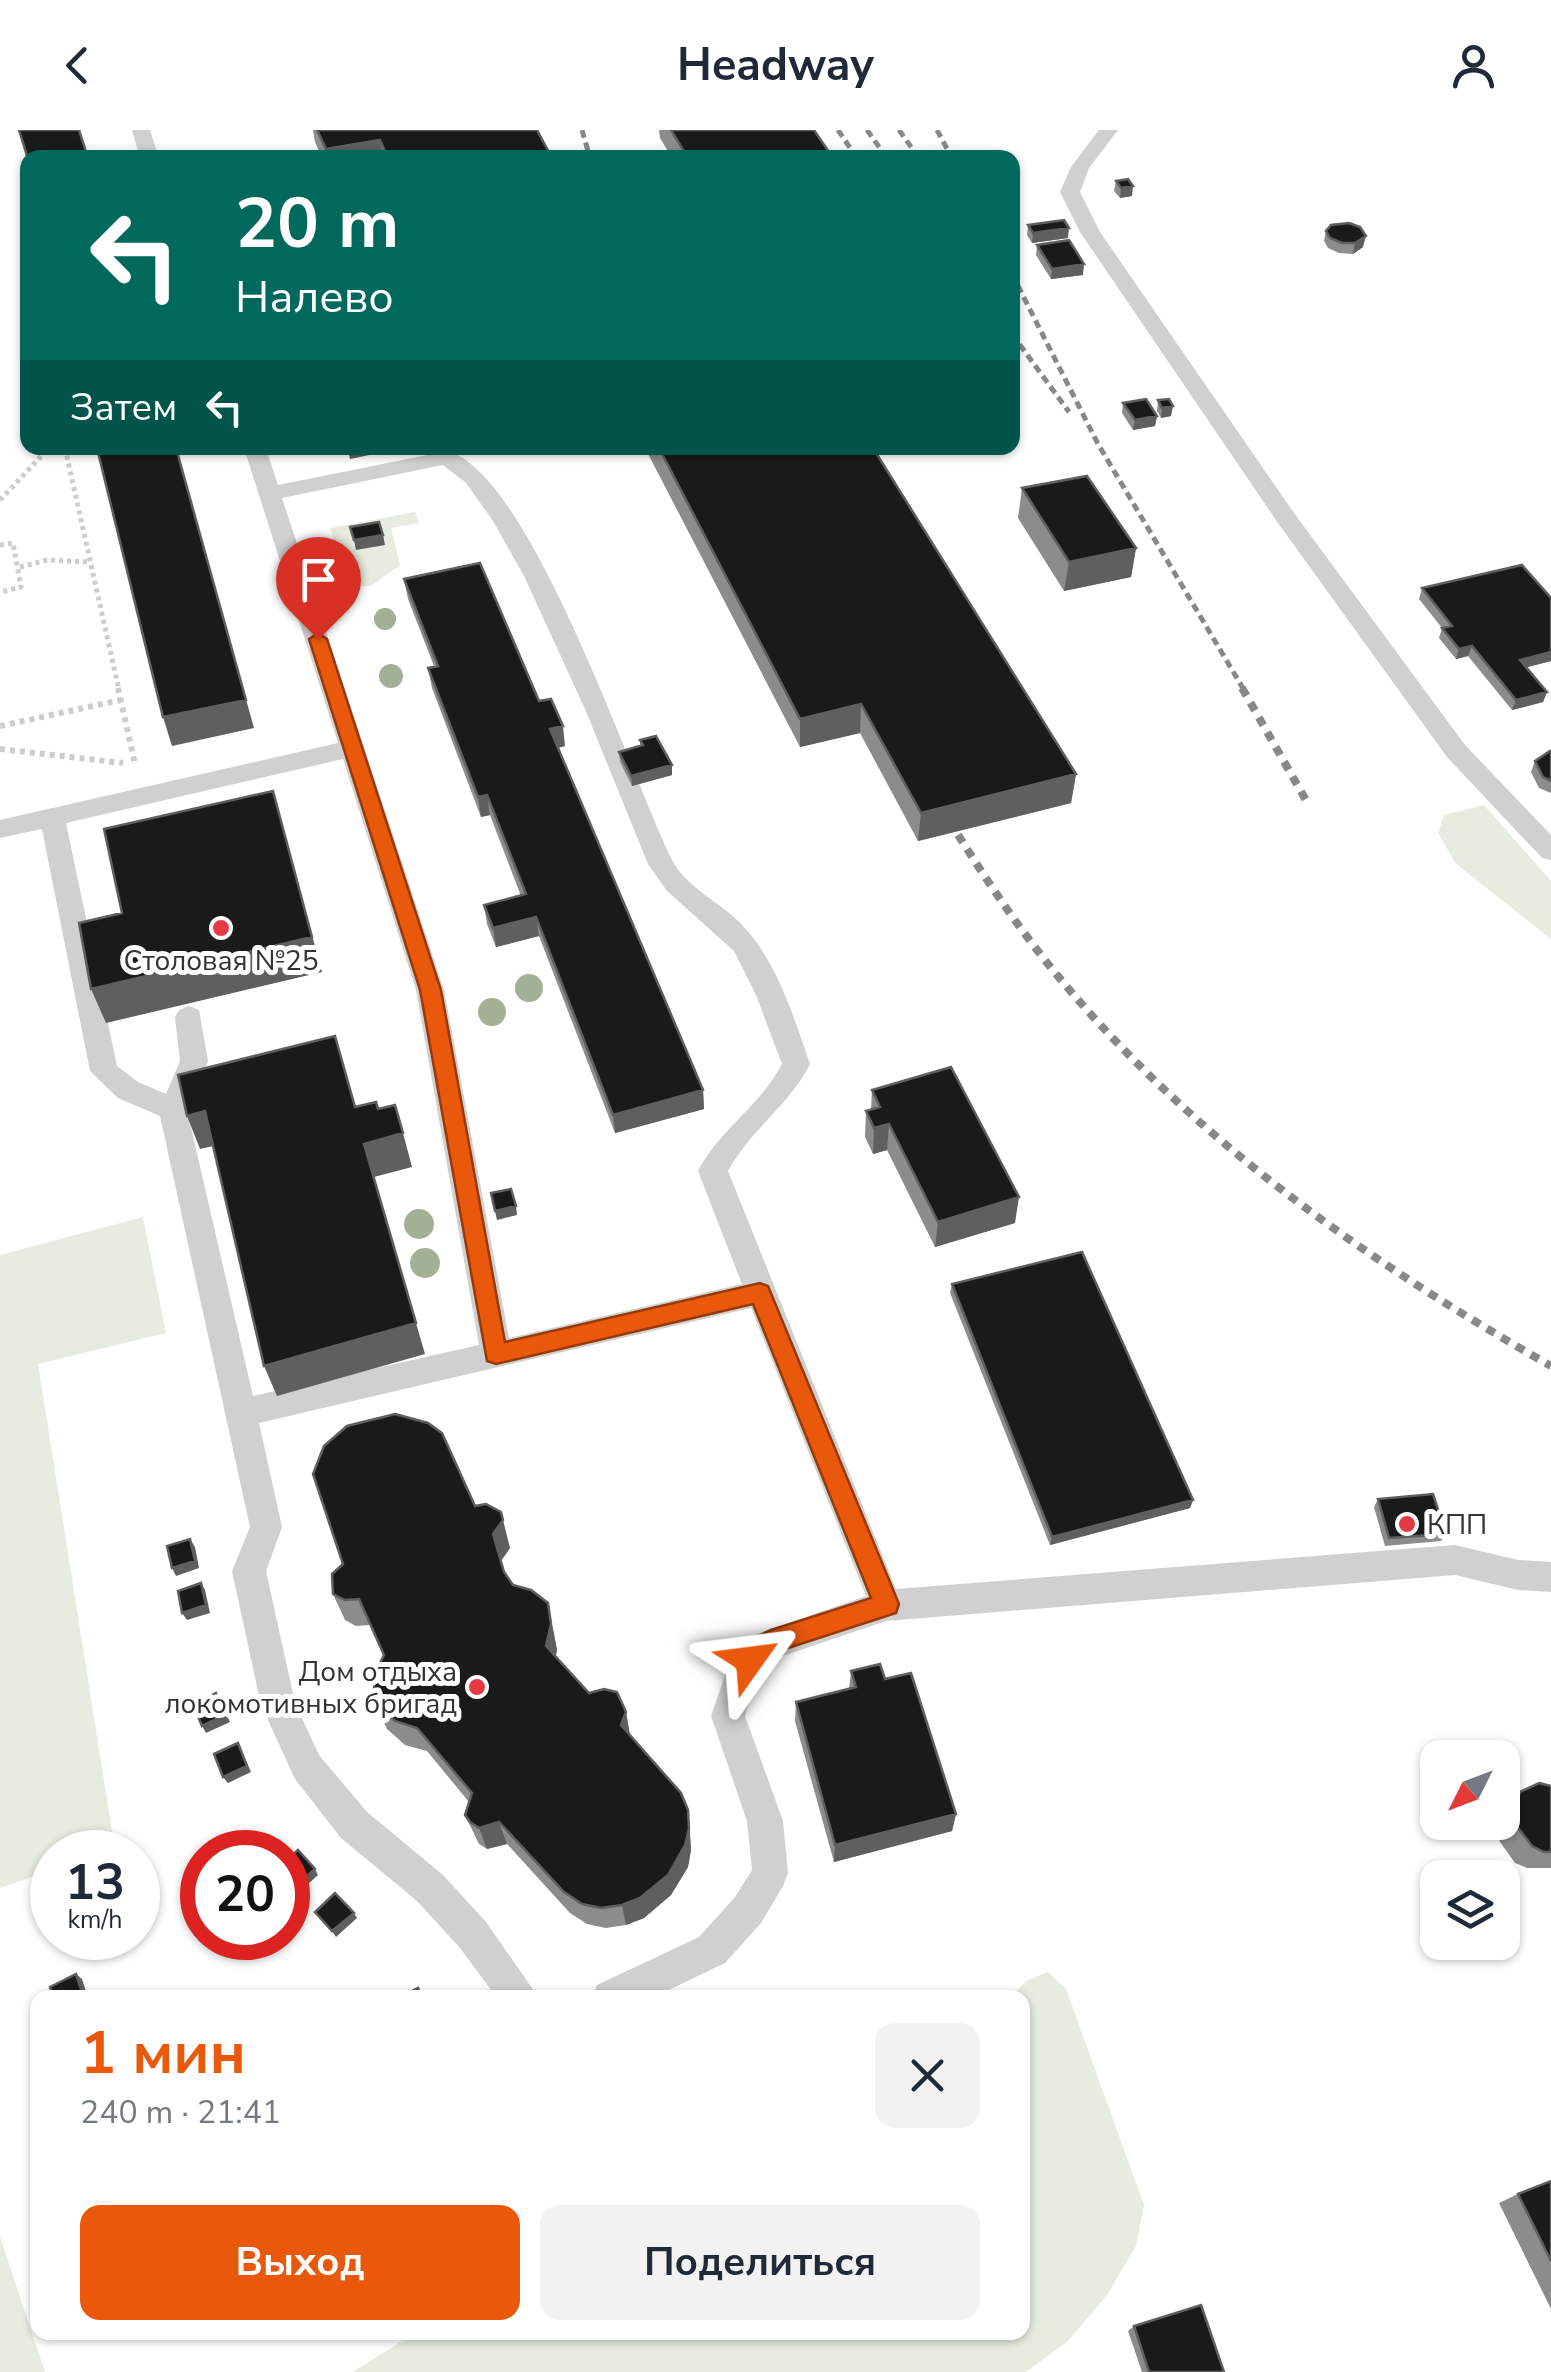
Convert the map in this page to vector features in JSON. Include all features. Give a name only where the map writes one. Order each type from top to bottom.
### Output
[{"type":"lane","points":[[1109,130],[1080,167],[1070,192],[1090,232],[1286,518],[1456,751],[1551,851]]},
{"type":"lane","points":[[257,455],[430,990],[496,1354]]},
{"type":"lane","points":[[270,494],[447,458],[471,472],[528,558],[661,864],[674,886],[735,934],[749,954],[796,1064],[789,1083],[723,1149],[713,1171],[886,1604]]},
{"type":"lane","points":[[0,829],[354,748]]},
{"type":"lane","points":[[52,817],[104,1071],[128,1090],[173,1109]]},
{"type":"lane","points":[[188,1017],[194,1061],[173,1109],[266,1527],[249,1571],[278,1704],[307,1768],[354,1825],[430,1888],[473,1935],[514,1990]]},
{"type":"lane","points":[[241,1413],[760,1293]]},
{"type":"lane","points":[[627,1990],[712,1950],[748,1910],[770,1873],[765,1820],[728,1716],[750,1660],[763,1647],[780,1639],[886,1604],[1455,1560],[1518,1575],[1551,1577]]},
{"type":"path","points":[[0,500],[42,455]]},
{"type":"path","points":[[0,749],[136,764],[67,455]]},
{"type":"path","points":[[0,545],[13,543],[21,588],[0,592]]},
{"type":"path","points":[[20,568],[47,560],[90,562]]},
{"type":"path","points":[[0,726],[122,700]]},
{"type":"shaded area","points":[[415,512],[419,523],[391,528],[400,565],[371,586],[351,586],[330,528]]},
{"type":"shaded area","points":[[1484,805],[1551,881],[1551,939],[1456,864],[1438,833],[1444,815]]},
{"type":"shaded area","points":[[143,1217],[166,1333],[38,1364],[112,1830],[30,1830],[30,1878],[0,1888],[0,1255]]},
{"type":"shaded area","points":[[1048,1972],[1066,1989],[1144,2205],[1136,2246],[1107,2295],[1068,2341],[1026,2372],[353,2372],[404,2340],[1030,2340],[1030,1990],[1018,1990],[1026,1981]]},
{"type":"shaded area","points":[[0,2237],[30,2327],[30,2340],[34,2340],[45,2372],[0,2372]]},
{"type":"building","points":[[19,130],[79,130],[85,150],[25,150]]},
{"type":"building","points":[[317,130],[537,130],[548,150],[384,150],[380,140],[326,149]]},
{"type":"building","points":[[671,130],[814,130],[828,150],[683,150]]},
{"type":"building","points":[[1128,179],[1133,186],[1121,188],[1116,181]]},
{"type":"building","points":[[1064,220],[1069,228],[1033,233],[1028,225]]},
{"type":"building","points":[[1349,223],[1360,227],[1366,236],[1355,243],[1342,243],[1330,238],[1326,231],[1331,225]]},
{"type":"building","points":[[1069,240],[1084,264],[1052,269],[1037,245]]},
{"type":"building","points":[[1146,399],[1157,416],[1135,420],[1123,403]]},
{"type":"building","points":[[1169,399],[1173,406],[1162,408],[1158,400]]},
{"type":"building","points":[[99,455],[178,455],[246,700],[163,717]]},
{"type":"building","points":[[663,455],[877,455],[1076,774],[921,813],[861,704],[800,719]]},
{"type":"building","points":[[1087,476],[1136,548],[1069,562],[1022,488]]},
{"type":"building","points":[[379,522],[383,535],[354,540],[350,527]]},
{"type":"building","points":[[480,563],[539,701],[551,699],[563,726],[550,729],[703,1090],[613,1115],[536,917],[493,928],[484,905],[526,894],[487,795],[478,797],[428,668],[438,666],[404,579]]},
{"type":"building","points":[[1522,565],[1551,598],[1551,652],[1520,660],[1547,692],[1516,700],[1472,646],[1459,649],[1442,628],[1452,626],[1422,588]]},
{"type":"building","points":[[656,736],[672,765],[631,776],[619,752],[643,745],[640,740]]},
{"type":"building","points":[[1551,751],[1551,781],[1543,777],[1535,761]]},
{"type":"building","name":"Столовая №25","points":[[273,791],[312,937],[91,989],[79,923],[122,913],[104,829]]},
{"type":"building","points":[[335,1036],[355,1107],[376,1102],[378,1109],[395,1105],[403,1133],[364,1144],[416,1323],[264,1366],[205,1111],[187,1116],[178,1075]]},
{"type":"building","points":[[951,1067],[1019,1197],[938,1222],[889,1124],[874,1128],[866,1111],[880,1107],[872,1090]]},
{"type":"building","points":[[511,1189],[516,1206],[495,1211],[491,1193]]},
{"type":"building","points":[[1082,1252],[1193,1500],[1052,1537],[952,1284]]},
{"type":"building","name":"Дом отдыха локомотивных бригад","points":[[395,1414],[428,1423],[442,1433],[475,1506],[486,1504],[501,1512],[503,1520],[493,1534],[504,1572],[513,1585],[531,1590],[548,1603],[551,1624],[546,1646],[589,1693],[604,1689],[617,1692],[626,1712],[621,1725],[681,1793],[688,1810],[685,1845],[668,1875],[640,1898],[601,1908],[582,1904],[564,1892],[499,1822],[479,1828],[470,1822],[465,1815],[472,1793],[417,1728],[395,1721],[376,1705],[373,1677],[384,1655],[359,1599],[345,1600],[333,1594],[332,1574],[343,1564],[313,1474],[324,1446],[347,1426]]},
{"type":"building","name":"КПП","points":[[1433,1494],[1446,1534],[1389,1538],[1378,1499]]},
{"type":"building","points":[[190,1539],[195,1561],[172,1568],[167,1546]]},
{"type":"building","points":[[201,1583],[206,1605],[182,1613],[178,1591]]},
{"type":"building","points":[[880,1664],[885,1679],[911,1673],[956,1814],[835,1845],[796,1702],[856,1687],[851,1671]]},
{"type":"building","points":[[216,1693],[225,1715],[202,1726],[193,1704]]},
{"type":"building","points":[[238,1743],[247,1766],[223,1777],[214,1754]]},
{"type":"building","points":[[1539,1783],[1551,1786],[1551,1852],[1532,1846],[1520,1830],[1520,1792]]},
{"type":"building","points":[[335,1893],[354,1913],[332,1931],[315,1912]]},
{"type":"building","points":[[76,1974],[81,1990],[51,1990],[50,1987]]},
{"type":"building","points":[[1551,2181],[1551,2261],[1518,2194]]},
{"type":"building","points":[[1201,2305],[1224,2372],[1149,2372],[1134,2326]]},
{"type":"railway","points":[[582,130],[588,150]]},
{"type":"railway","points":[[838,130],[852,150]]},
{"type":"railway","points":[[867,130],[881,150]]},
{"type":"railway","points":[[899,130],[913,150]]},
{"type":"railway","points":[[937,130],[948,150]]},
{"type":"railway","points":[[1020,290],[1098,444],[1244,690]]},
{"type":"railway","points":[[1020,345],[1069,412]]},
{"type":"railway","points":[[1242,688],[1307,802]]},
{"type":"railway","points":[[940,806],[1041,955],[1109,1035],[1165,1091],[1286,1193],[1350,1240],[1551,1366]]},
{"type":"place","name":"Столовая №25","points":[[221,928]]},
{"type":"place","name":"КПП","points":[[1407,1524]]},
{"type":"place","name":"Дом отдыха локомотивных бригад","points":[[477,1687]]},
{"type":"route","points":[[318,639],[430,990],[496,1354],[760,1293],[886,1604],[780,1639],[763,1647],[750,1660]]}]
